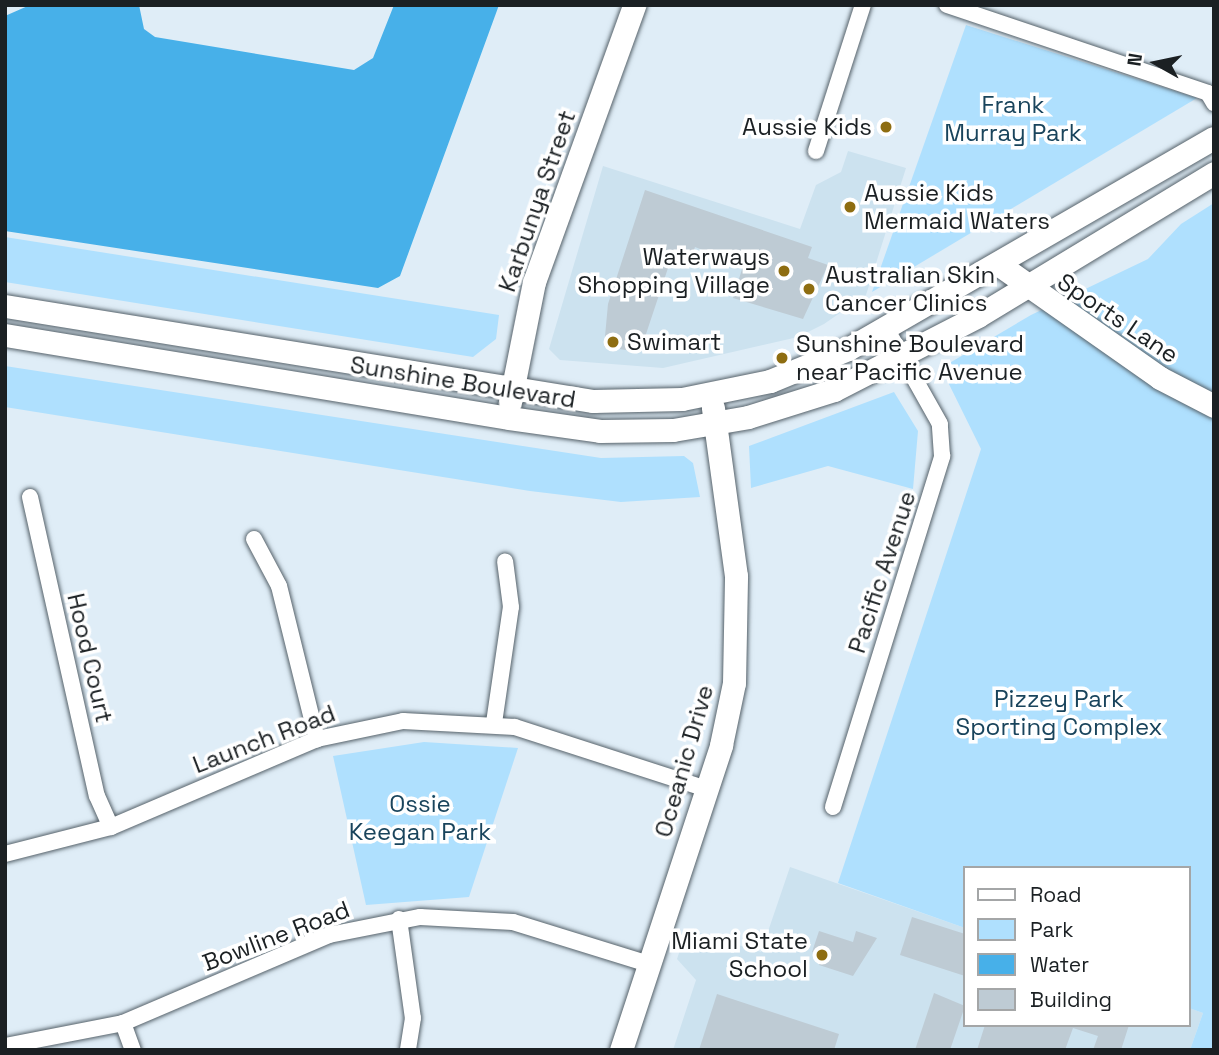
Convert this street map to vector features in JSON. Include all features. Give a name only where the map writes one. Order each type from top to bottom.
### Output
[{"type":"main road","name":"Karbunya Street","points":[[509,418],[512,389],[534,282],[634,5]]},
{"type":"main road","points":[[886,328],[1214,138]]},
{"type":"main road","points":[[903,356],[1027,287],[1214,173]]},
{"type":"main road","name":"Sports Lane","points":[[999,264],[1027,287],[1180,391],[1214,406]]},
{"type":"main road","name":"Sunshine Boulevard","points":[[5,306],[593,401],[711,395],[799,371],[886,328]]},
{"type":"main road","name":"Sunshine Boulevard","points":[[5,335],[509,418],[637,433],[715,424],[805,402],[903,356]]},
{"type":"main road","name":"Oceanic Drive","points":[[621,1050],[708,789],[728,714],[738,613],[711,395]]},
{"type":"street","points":[[816,151],[863,5]]},
{"type":"street","points":[[947,5],[1208,93],[1214,103]]},
{"type":"street","name":"Pacific Avenue","points":[[833,807],[942,456],[940,424],[886,328]]},
{"type":"street","name":"Hood Court","points":[[30,497],[97,796],[111,827]]},
{"type":"street","points":[[254,539],[279,586],[317,738]]},
{"type":"street","points":[[494,723],[511,607],[505,561]]},
{"type":"street","name":"Launch Road","points":[[5,854],[111,827],[317,738],[403,721],[494,723],[708,789]]},
{"type":"street","points":[[399,919],[413,1008],[408,1050]]},
{"type":"street","name":"Bowline Road","points":[[5,1046],[123,1023],[308,943],[399,919],[513,922],[649,964]]},
{"type":"street","points":[[123,1023],[133,1050]]},
{"type":"shaded area","name":"Waterways Shopping Village","points":[[848,151],[906,168],[866,295],[824,324],[798,337],[663,368],[560,360],[549,349],[603,166],[800,229],[816,185],[841,172]]},
{"type":"shaded area","name":"Miami State School","points":[[790,867],[964,928],[964,1027],[1191,1027],[1191,1009],[1203,1013],[1190,1050],[673,1050],[696,980],[677,959],[687,929],[761,952]]},
{"type":"green space","name":"Frank Murray Park","points":[[966,25],[1197,98],[872,292]]},
{"type":"green space","name":"Pizzey Park Sporting Complex","points":[[1214,203],[1214,1050],[1190,1050],[1203,1013],[1191,1009],[1191,866],[964,866],[964,928],[838,883],[981,449],[941,368],[1031,315],[1148,259],[1181,224]]},
{"type":"green space","points":[[5,237],[499,315],[496,339],[473,357],[5,282]]},
{"type":"green space","points":[[5,366],[601,458],[684,456],[693,463],[700,497],[621,502],[530,491],[5,407]]},
{"type":"green space","points":[[894,392],[918,431],[913,489],[828,466],[751,488],[749,446]]},
{"type":"green space","name":"Ossie Keegan Park","points":[[424,742],[518,748],[469,897],[366,905],[333,756]]},
{"type":"water","points":[[30,5],[139,5],[144,29],[155,37],[354,70],[373,58],[394,5],[499,5],[400,276],[378,288],[5,231],[5,16]]},
{"type":"building","name":"Waterways Shopping Village","points":[[645,190],[812,247],[808,258],[828,265],[803,319],[733,298],[743,266],[695,247],[689,265],[671,259],[640,352],[604,347],[608,304]]},
{"type":"building","points":[[912,917],[964,934],[964,976],[900,955]]},
{"type":"building","points":[[819,931],[853,942],[856,931],[877,938],[853,976],[819,965],[822,955],[812,952]]},
{"type":"building","points":[[934,993],[964,1006],[950,1050],[915,1050]]},
{"type":"building","points":[[717,994],[839,1034],[834,1050],[699,1050]]},
{"type":"building","points":[[984,1027],[1128,1027],[1121,1050],[1093,1050],[1098,1036],[1073,1028],[1065,1050],[977,1050]]},
{"type":"place","name":"Aussie Kids","points":[[886,127]]},
{"type":"place","name":"Aussie Kids Mermaid Waters","points":[[850,207]]},
{"type":"place","name":"Waterways Shopping Village","points":[[784,271]]},
{"type":"place","name":"Australian Skin Cancer Clinics","points":[[809,289]]},
{"type":"place","name":"Swimart","points":[[613,342]]},
{"type":"place","name":"Sunshine Boulevard near Pacific Avenue","points":[[782,358]]},
{"type":"place","name":"Miami State School","points":[[822,955]]}]
